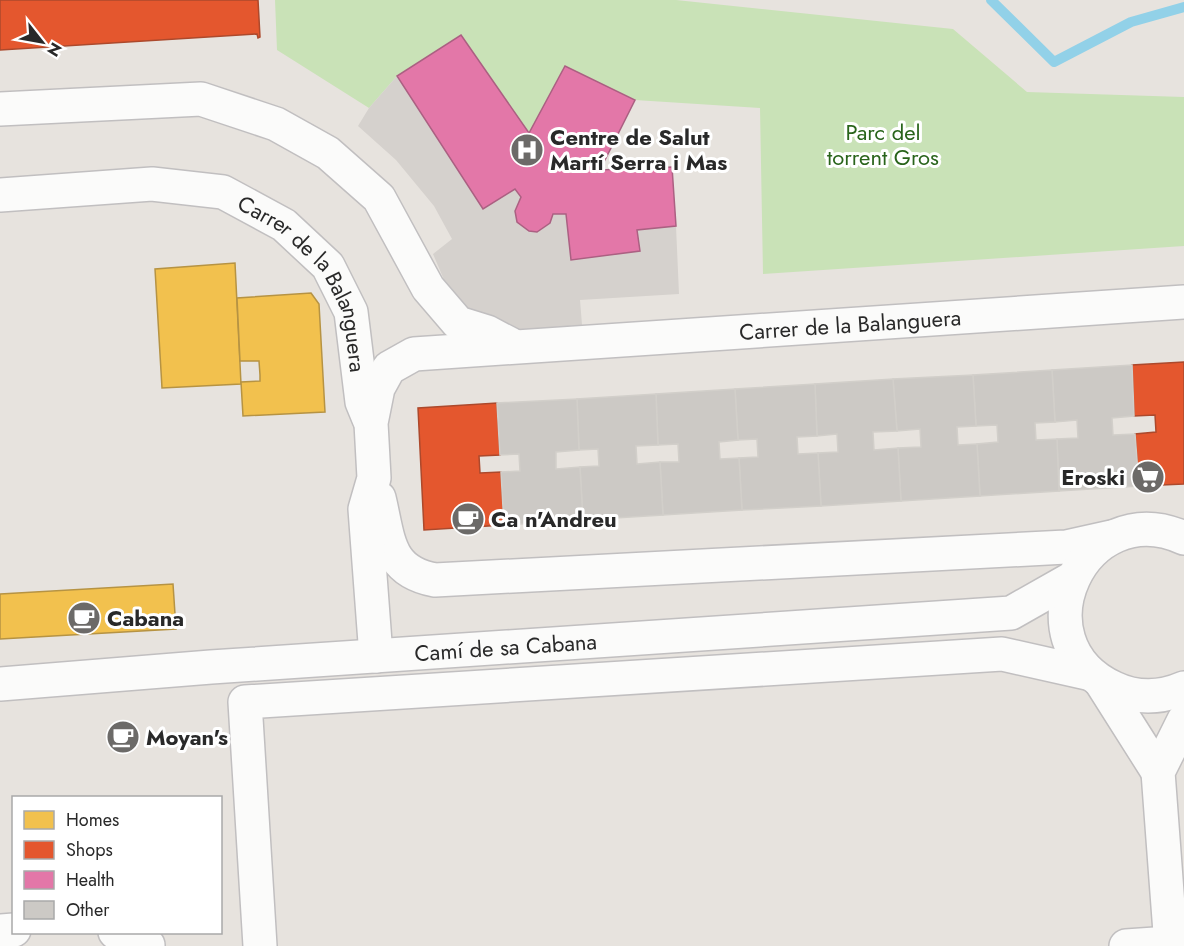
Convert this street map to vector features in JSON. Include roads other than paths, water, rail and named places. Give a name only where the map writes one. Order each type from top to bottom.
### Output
[{"type":"street","points":[[0,109],[201,99],[276,123],[328,153],[379,198],[428,288],[458,322],[487,332],[517,348]]},
{"type":"street","name":"Carrer de la Balanguera","points":[[0,195],[152,184],[223,192],[284,225],[328,266],[351,312],[362,402],[371,423]]},
{"type":"street","name":"Carrer de la Balanguera","points":[[371,423],[378,388],[389,368],[414,354],[1184,302]]},
{"type":"street","points":[[371,423],[374,478],[394,557],[415,577],[435,580],[1066,547],[1141,529],[1179,534]]},
{"type":"street","points":[[374,478],[365,509],[376,656]]},
{"type":"street","points":[[1111,537],[1087,555],[1071,579],[1064,608],[1067,635],[1080,662],[1096,678],[1158,772],[1175,944],[1126,946]]},
{"type":"street","points":[[1011,613],[1071,579]]},
{"type":"street","points":[[1011,613],[1067,635]]},
{"type":"street","name":"Camí de sa Cabana","points":[[0,684],[1011,613]]},
{"type":"street","points":[[260,946],[245,702],[1002,654],[1096,678],[1127,694],[1154,697],[1184,688]]},
{"type":"street","points":[[1158,772],[1184,720]]},
{"type":"street","points":[[118,934],[148,945]]},
{"type":"waterway","points":[[991,0],[1054,62],[1131,22],[1184,7]]},
{"type":"place","name":"Centre de Salut Martí Serra i Mas","points":[[527,150]]},
{"type":"place","name":"Eroski","points":[[1148,477]]},
{"type":"place","name":"Ca n'Andreu","points":[[468,519]]},
{"type":"place","name":"Cabana","points":[[84,618]]},
{"type":"place","name":"Moyan's","points":[[123,737]]},
{"type":"park label","name":"Parc del torrent Gros","points":[[883,144]]}]
